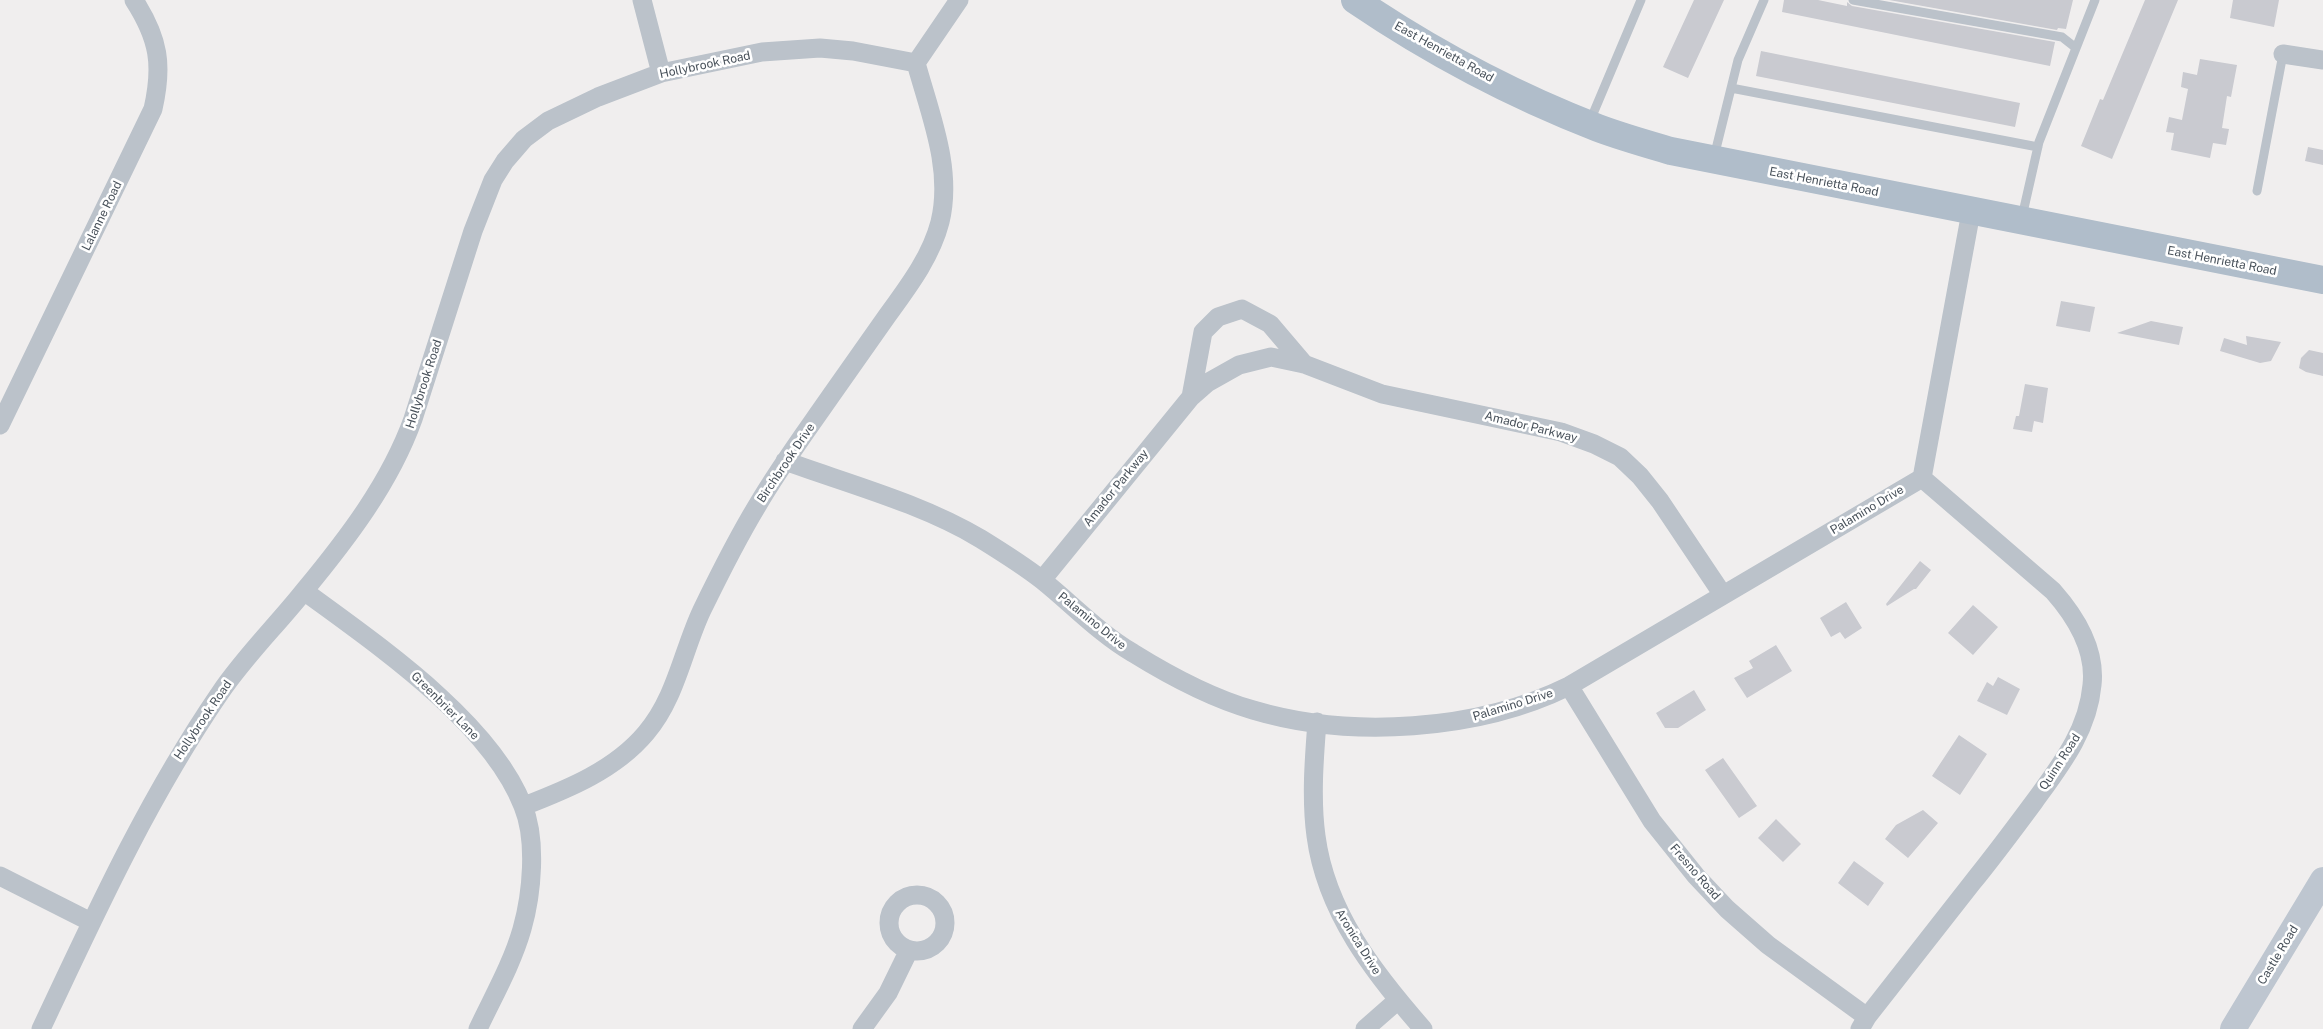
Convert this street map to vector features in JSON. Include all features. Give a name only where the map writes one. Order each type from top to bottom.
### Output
[{"type":"main road","name":"East Henrietta Road","points":[[1355,0],[1444,54],[1523,96],[1588,124],[1671,151],[2021,222],[2323,280]]},
{"type":"street","name":"Lalanne Road","points":[[0,425],[153,109],[158,84],[159,60],[154,37],[134,0]]},
{"type":"street","points":[[642,0],[661,73]]},
{"type":"street","points":[[916,63],[959,0]]},
{"type":"street","name":"Hollybrook Road","points":[[40,1029],[91,922],[163,782],[191,736],[221,691],[304,591],[374,498],[403,446],[473,231],[493,180],[505,161],[524,139],[548,121],[598,97],[661,73],[762,52],[792,48],[820,48],[853,51],[916,63]]},
{"type":"street","points":[[2283,54],[2323,60]]},
{"type":"street","name":"Birchbrook Drive","points":[[524,806],[564,791],[596,774],[618,759],[646,733],[658,716],[678,674],[701,612],[756,508],[785,461],[910,284],[933,244],[944,204],[945,178],[940,149],[916,63]]},
{"type":"street","points":[[1922,478],[1971,212]]},
{"type":"street","name":"Amador Parkway","points":[[1190,397],[1203,332],[1218,317],[1242,310],[1270,324],[1304,364]]},
{"type":"street","name":"Amador Parkway","points":[[1042,580],[1190,397],[1207,383],[1239,365],[1271,357],[1304,364],[1382,394],[1561,432],[1594,444],[1620,458],[1640,476],[1660,501],[1723,595]]},
{"type":"street","name":"Palamino Drive","points":[[785,461],[910,506],[956,525],[1018,562],[1108,636],[1172,675],[1208,694],[1252,710],[1317,722],[1380,726],[1416,725],[1481,716],[1552,694],[1569,686],[1922,478]]},
{"type":"street","name":"Quinn Road","points":[[1863,1023],[2003,845],[2064,762],[2080,734],[2089,707],[2093,683],[2090,657],[2084,634],[2071,611],[2053,591],[1922,478]]},
{"type":"street","name":"Greenbrier Lane","points":[[304,591],[395,658],[471,729],[504,770],[524,806],[532,845],[530,885],[522,928],[505,973],[478,1029]]},
{"type":"street","name":"Fresno Road","points":[[1569,686],[1652,821],[1696,876],[1728,909],[1768,945],[1863,1023]]},
{"type":"street","name":"Aronica Drive","points":[[1317,722],[1313,800],[1316,835],[1326,883],[1349,930],[1398,1000],[1423,1029]]},
{"type":"street","points":[[0,876],[91,922]]},
{"type":"street","name":"Castle Road","points":[[2233,1029],[2323,880]]},
{"type":"street","points":[[870,1026],[910,950]]},
{"type":"street","points":[[1365,1029],[1398,1000]]},
{"type":"lane","points":[[1588,124],[1641,0]]},
{"type":"lane","points":[[1714,160],[1738,60],[1764,0]]},
{"type":"lane","points":[[1853,0],[2062,37],[2076,48]]},
{"type":"lane","points":[[2021,222],[2038,148],[2095,0]]},
{"type":"lane","points":[[2257,191],[2283,54]]},
{"type":"lane","points":[[1731,88],[2038,148]]},
{"type":"building","points":[[1694,0],[1724,0],[1688,78],[1663,67]]},
{"type":"building","points":[[1784,0],[1818,0],[1847,6],[1847,2],[1852,6],[2055,42],[2050,66],[1782,12]]},
{"type":"building","points":[[1889,0],[2073,0],[2066,29],[2058,28],[2057,30]]},
{"type":"building","points":[[2145,0],[2178,0],[2112,159],[2081,146],[2100,99],[2103,100]]},
{"type":"building","points":[[2233,0],[2279,0],[2274,27],[2230,18]]},
{"type":"building","points":[[1761,51],[2020,103],[2015,127],[1756,76]]},
{"type":"building","points":[[2200,59],[2237,65],[2231,97],[2227,96],[2222,128],[2229,129],[2226,145],[2213,143],[2210,158],[2171,150],[2174,133],[2166,132],[2169,117],[2182,120],[2188,89],[2181,87],[2183,72],[2197,75]]},
{"type":"building","points":[[2308,147],[2323,150],[2323,165],[2305,161]]},
{"type":"building","points":[[2061,301],[2095,307],[2090,332],[2056,326]]},
{"type":"building","points":[[2151,321],[2183,327],[2179,345],[2117,333]]},
{"type":"building","points":[[2246,336],[2281,342],[2271,361],[2260,363],[2220,351],[2224,338],[2247,345]]},
{"type":"building","points":[[2309,350],[2323,353],[2323,376],[2306,372],[2299,368],[2301,358]]},
{"type":"building","points":[[2025,384],[2048,388],[2043,423],[2034,421],[2032,432],[2013,429],[2016,416],[2019,416]]},
{"type":"building","points":[[1920,561],[1931,570],[1916,589],[1887,606],[1886,604]]},
{"type":"building","points":[[1846,602],[1862,628],[1845,639],[1840,632],[1831,637],[1820,618]]},
{"type":"building","points":[[1973,605],[1998,627],[1973,655],[1948,633]]},
{"type":"building","points":[[1776,645],[1792,671],[1747,698],[1734,678],[1753,668],[1749,661]]},
{"type":"building","points":[[1998,677],[2020,689],[2007,715],[1977,701],[1987,682],[1993,686]]},
{"type":"building","points":[[1694,690],[1706,710],[1678,728],[1665,728],[1656,713]]},
{"type":"building","points":[[1959,735],[1987,754],[1960,795],[1932,776]]},
{"type":"building","points":[[1723,758],[1757,806],[1739,818],[1705,770]]},
{"type":"building","points":[[1923,810],[1938,823],[1908,858],[1885,839],[1896,825]]},
{"type":"building","points":[[1776,819],[1801,844],[1783,862],[1758,838]]},
{"type":"building","points":[[1854,861],[1884,883],[1868,906],[1838,883]]}]
